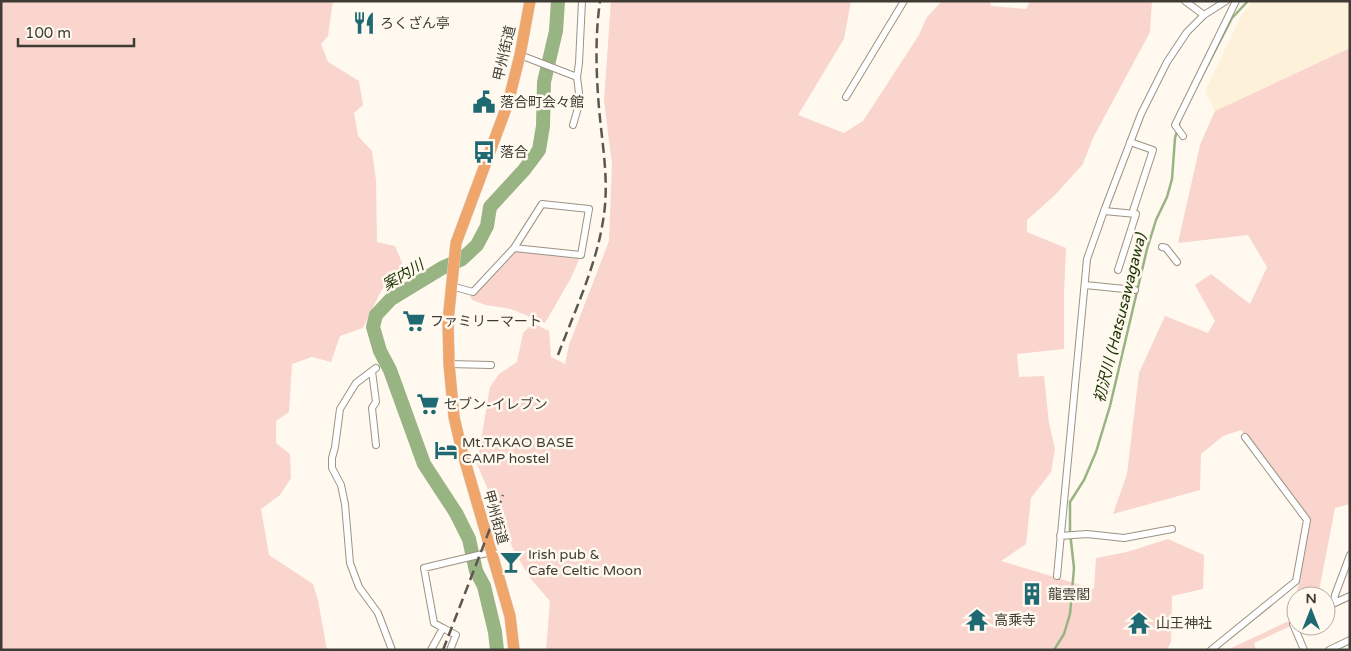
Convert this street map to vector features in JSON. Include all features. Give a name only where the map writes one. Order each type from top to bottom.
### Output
[{"type":"highway","name":"甲州街道","points":[[514,650],[510,616],[487,553],[454,417],[448,364],[448,321],[454,251],[468,207],[508,103],[520,55],[530,1]]},
{"type":"street","points":[[573,125],[580,101],[577,77],[582,1]]},
{"type":"street","points":[[846,97],[904,1]]},
{"type":"street","points":[[1185,1],[1204,16]]},
{"type":"street","points":[[1057,576],[1087,259],[1141,114],[1166,62],[1187,32],[1204,16],[1226,1]]},
{"type":"street","points":[[1183,136],[1175,125],[1236,1]]},
{"type":"street","points":[[520,55],[577,77]]},
{"type":"street","points":[[1130,142],[1153,150],[1132,214]]},
{"type":"street","points":[[451,286],[473,292],[514,248],[542,204],[589,209],[581,255],[514,248]]},
{"type":"street","points":[[1104,211],[1136,214],[1118,270]]},
{"type":"street","points":[[1162,246],[1178,262]]},
{"type":"street","points":[[1084,285],[1135,290]]},
{"type":"street","points":[[448,364],[492,365]]},
{"type":"street","points":[[376,445],[372,408],[376,402],[374,370],[356,383],[340,409],[332,468],[342,485],[350,563],[359,587],[378,613],[392,650]]},
{"type":"street","points":[[1211,650],[1296,581],[1307,520],[1245,437]]},
{"type":"street","points":[[1060,536],[1124,538],[1172,529]]},
{"type":"street","points":[[450,650],[456,635],[434,623],[424,568],[487,553]]},
{"type":"street","points":[[1336,592],[1350,555]]},
{"type":"street","points":[[1336,602],[1350,596]]},
{"type":"street","points":[[431,650],[442,628]]},
{"type":"street","points":[[1298,636],[1304,650]]},
{"type":"street","points":[[1329,650],[1350,640]]},
{"type":"shaded area","points":[[1,1],[333,1],[328,36],[321,44],[328,62],[359,81],[363,105],[354,113],[358,136],[372,151],[376,180],[377,242],[395,246],[403,265],[381,291],[363,328],[340,336],[331,362],[312,357],[292,364],[289,412],[276,421],[276,443],[290,454],[291,478],[280,495],[261,509],[269,555],[313,584],[318,600],[327,650],[1,650]]},
{"type":"shaded area","points":[[611,1],[851,1],[844,39],[798,115],[844,133],[863,121],[919,35],[927,17],[942,1],[990,1],[991,6],[1026,9],[1030,1],[1152,1],[1150,32],[1093,138],[1083,164],[1055,195],[1027,220],[1027,232],[1066,248],[1064,349],[1017,354],[1019,377],[1044,376],[1049,423],[1055,449],[1051,472],[1031,498],[1026,544],[1001,561],[1094,589],[1096,558],[1127,552],[1168,539],[1204,555],[1203,589],[1172,596],[1171,642],[1167,650],[546,650],[550,601],[530,578],[514,551],[477,464],[490,387],[499,374],[517,362],[523,333],[533,323],[549,331],[551,357],[565,364],[569,345],[609,241],[612,164],[604,101]]},
{"type":"shaded area","points":[[1253,1],[1350,1],[1350,48],[1215,111],[1205,91],[1242,14]]},
{"type":"shaded area","points":[[1350,48],[1350,504],[1335,508],[1320,586],[1298,586],[1309,519],[1241,430],[1223,436],[1201,454],[1200,490],[1113,514],[1127,474],[1139,373],[1165,316],[1208,333],[1215,321],[1195,285],[1211,274],[1250,304],[1267,267],[1248,235],[1178,243],[1200,145],[1215,111]]},
{"type":"shaded area","points":[[514,248],[581,255],[571,278],[545,323],[511,309],[486,305],[472,300],[468,291],[473,292]]},
{"type":"shaded area","points":[[1286,622],[1286,628],[1254,643],[1256,650],[1227,650]]},
{"type":"waterway","name":"案内川","points":[[497,650],[495,632],[484,586],[476,571],[469,539],[456,513],[424,464],[390,370],[380,351],[373,327],[376,315],[391,299],[442,268],[462,259],[477,245],[487,226],[490,207],[524,170],[539,150],[543,126],[544,82],[556,31],[558,1]]},
{"type":"waterway","name":"初沢川 (Hatsusawagawa)","points":[[1200,80],[1232,18],[1248,1]]},
{"type":"waterway","name":"初沢川 (Hatsusawagawa)","points":[[1054,650],[1064,634],[1070,614],[1074,568],[1070,532],[1070,502],[1084,480],[1096,452],[1110,406],[1147,249],[1172,179],[1175,138],[1180,121]]},
{"type":"railway","points":[[558,355],[597,250],[604,214],[606,188],[597,68],[597,28],[600,1]]},
{"type":"railway","points":[[443,650],[503,495]]},
{"type":"place","name":"ろくざん亭","points":[[364,23]]},
{"type":"place","name":"落合町会々館","points":[[484,102]]},
{"type":"place","name":"落合","points":[[484,152]]},
{"type":"place","name":"ファミリーマート","points":[[414,321]]},
{"type":"place","name":"セブン-イレブン","points":[[428,404]]},
{"type":"place","name":"Mt.TAKAO BASE CAMP hostel","points":[[446,450]]},
{"type":"place","name":"Irish pub & Cafe Celtic Moon","points":[[511,562]]},
{"type":"place","name":"龍雲閣","points":[[1032,594]]},
{"type":"place","name":"高乘寺","points":[[977,620]]},
{"type":"place","name":"山王神社","points":[[1139,623]]}]
